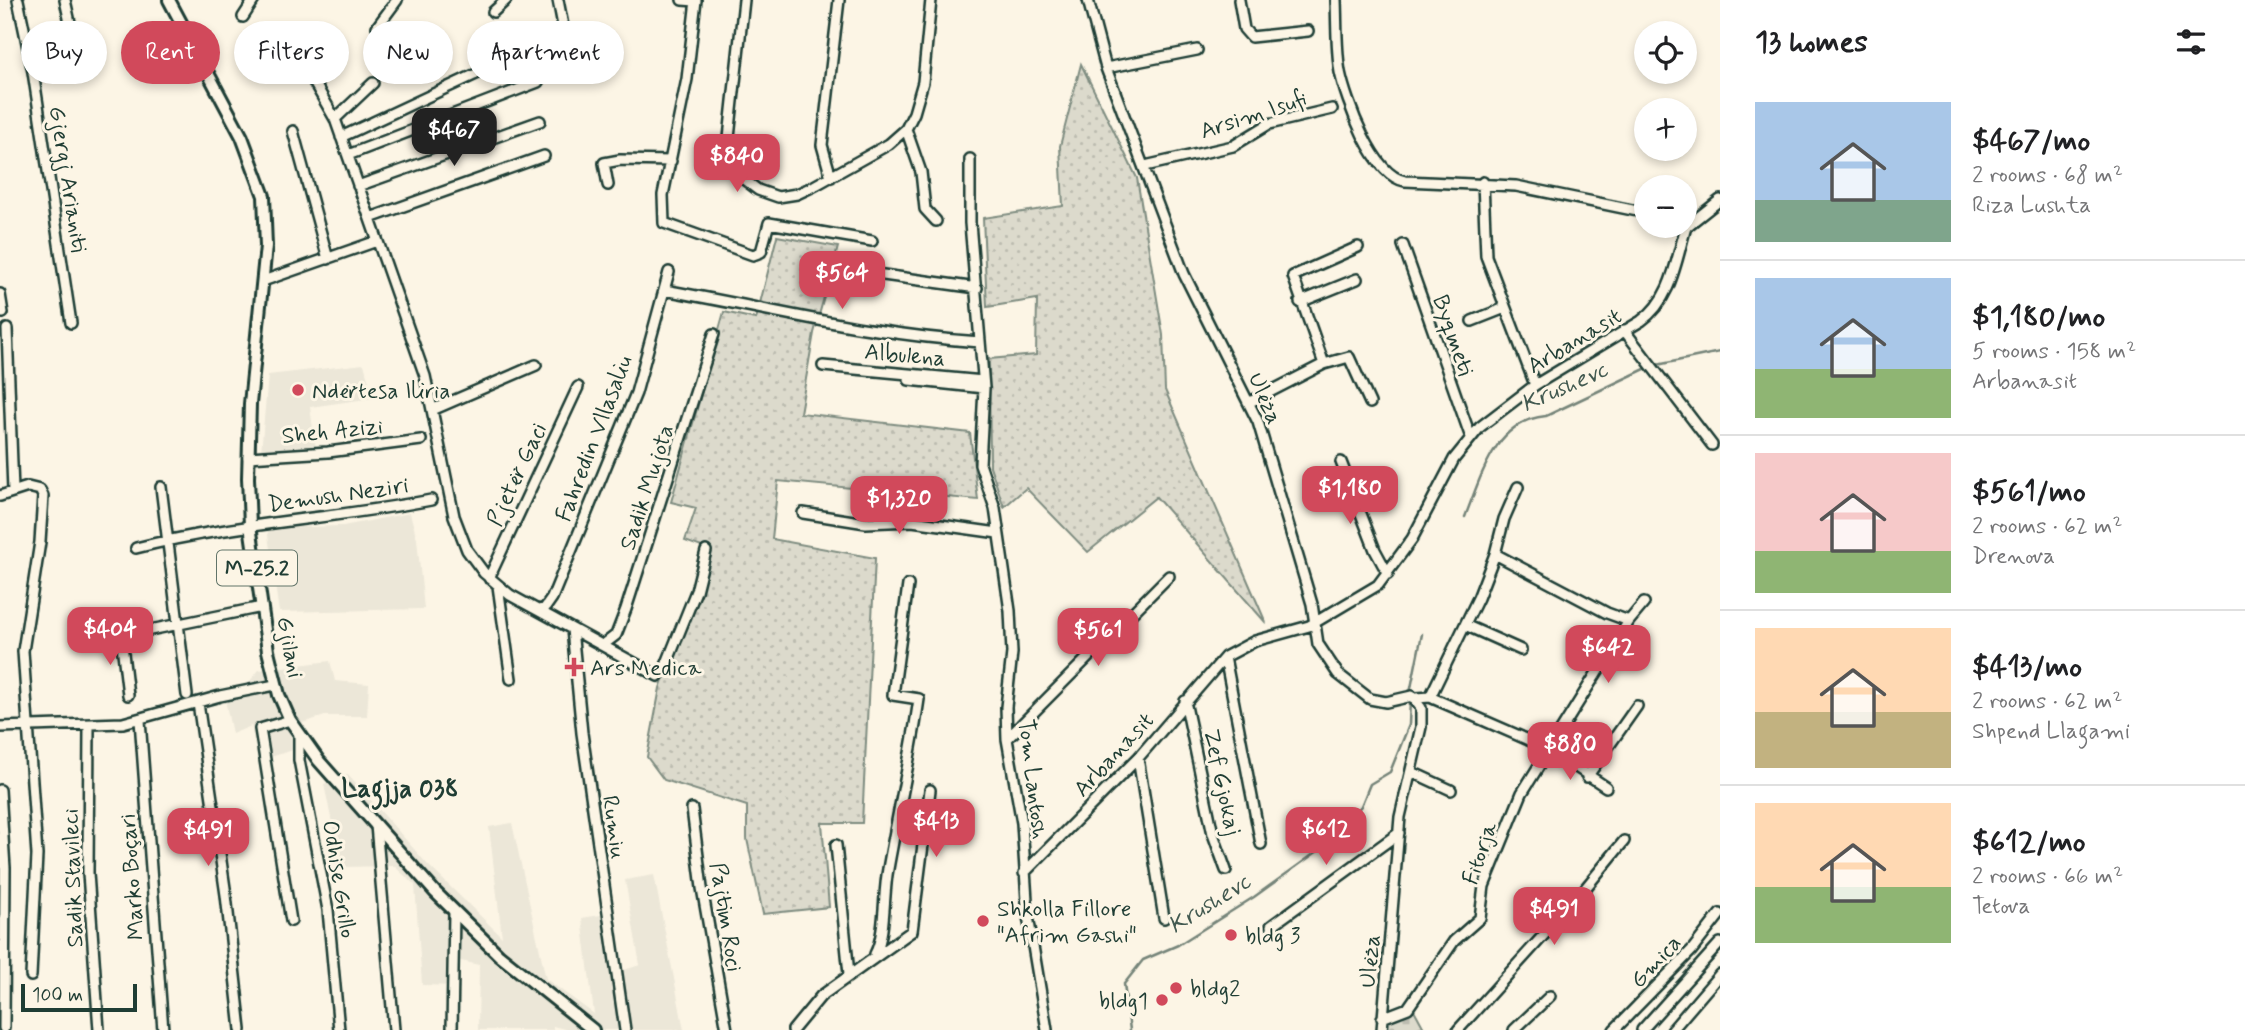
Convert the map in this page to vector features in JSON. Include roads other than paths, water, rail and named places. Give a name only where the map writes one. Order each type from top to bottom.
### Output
[{"type":"main road","name":"Gjilani","points":[[169,0],[221,95],[261,183],[267,225],[250,404],[248,457],[250,525],[275,684],[299,734],[454,912],[534,985],[593,1030]]},
{"type":"street","name":"Gjergj Arianiti","points":[[18,0],[37,99],[71,323]]},
{"type":"street","points":[[65,0],[70,21]]},
{"type":"street","points":[[243,17],[254,0]]},
{"type":"street","points":[[381,21],[397,0]]},
{"type":"street","points":[[493,12],[506,0]]},
{"type":"street","points":[[341,137],[564,34],[558,0]]},
{"type":"street","points":[[682,0],[696,0],[687,79],[662,219],[673,229],[753,255],[761,252],[769,223],[872,241]]},
{"type":"street","points":[[744,0],[728,137],[732,163],[749,184],[778,197],[797,194],[831,177],[888,144],[906,129],[923,82],[931,0]]},
{"type":"street","points":[[831,177],[822,145],[839,0]]},
{"type":"street","name":"Ulëza","points":[[1088,0],[1106,68],[1191,289],[1250,402],[1289,525],[1318,644],[1326,658],[1355,688],[1380,702],[1412,697],[1421,708],[1421,727],[1412,772],[1402,803],[1382,1030]]},
{"type":"street","points":[[1240,0],[1244,29],[1251,37],[1308,31]]},
{"type":"street","points":[[1335,0],[1338,57],[1347,98],[1371,149],[1386,172],[1405,181],[1483,182],[1526,188],[1634,211]]},
{"type":"street","points":[[1106,68],[1197,50]]},
{"type":"street","points":[[315,84],[335,119],[425,376],[454,516],[467,550],[489,578],[539,610],[658,676],[665,668],[696,591],[706,551]]},
{"type":"street","points":[[335,119],[372,84]]},
{"type":"street","points":[[348,155],[533,84]]},
{"type":"street","name":"Arsim Isufi","points":[[1145,166],[1233,146],[1269,124],[1332,109]]},
{"type":"street","points":[[358,186],[540,121]]},
{"type":"street","points":[[906,129],[918,160],[925,209],[936,221]]},
{"type":"street","points":[[293,131],[328,259]]},
{"type":"street","points":[[370,218],[544,156]]},
{"type":"street","name":"Tom Lantosh","points":[[970,159],[970,223],[984,384],[980,464],[995,508],[1012,634],[1006,707],[1007,738],[1022,823],[1028,916],[1047,1030]]},
{"type":"street","points":[[608,185],[604,163],[620,160],[671,161]]},
{"type":"street","points":[[1483,182],[1484,243],[1535,385]]},
{"type":"street","points":[[1697,217],[1720,201]]},
{"type":"street","name":"Arbanasit","points":[[1024,873],[1138,758],[1224,657],[1255,641],[1303,629],[1315,623],[1368,592],[1388,574],[1470,435],[1535,385],[1648,316],[1661,300],[1680,257],[1682,238]]},
{"type":"street","points":[[263,281],[377,241]]},
{"type":"street","name":"Byqmeti","points":[[1403,245],[1470,435]]},
{"type":"street","points":[[1324,364],[1300,302],[1294,274],[1357,247]]},
{"type":"street","name":"Fahredin Vllasaliu","points":[[539,610],[547,606],[552,598],[628,414],[669,272]]},
{"type":"street","points":[[876,274],[977,288]]},
{"type":"street","points":[[1300,302],[1357,279]]},
{"type":"street","points":[[664,290],[798,319],[907,336],[980,342]]},
{"type":"street","points":[[0,294],[3,313]]},
{"type":"street","points":[[1472,321],[1506,308]]},
{"type":"street","points":[[7,329],[13,491]]},
{"type":"street","points":[[1625,331],[1712,445]]},
{"type":"street","name":"Sadik Mujota","points":[[603,645],[616,635],[626,609],[714,334]]},
{"type":"street","points":[[1250,402],[1324,364],[1349,357],[1370,403]]},
{"type":"street","points":[[432,410],[536,365]]},
{"type":"street","name":"Albulena","points":[[823,366],[984,384]]},
{"type":"street","name":"Albulena","points":[[852,374],[984,384]]},
{"type":"street","name":"Pjetër Gaci","points":[[489,578],[578,387]]},
{"type":"street","name":"Sheh Azizi","points":[[248,457],[328,452],[421,440]]},
{"type":"street","points":[[1341,462],[1375,550],[1388,574]]},
{"type":"street","points":[[0,496],[35,487],[43,496],[38,554],[23,652],[37,855],[31,976]]},
{"type":"street","points":[[161,487],[187,695]]},
{"type":"street","points":[[1430,697],[1495,554],[1504,519],[1518,487]]},
{"type":"street","name":"Demush Neziri","points":[[136,548],[250,525],[350,515],[431,500]]},
{"type":"street","points":[[803,513],[866,523],[912,521],[998,533]]},
{"type":"street","points":[[1495,554],[1600,609],[1629,621]]},
{"type":"street","points":[[1007,738],[1169,576]]},
{"type":"street","points":[[875,954],[880,942],[888,868],[901,813],[919,699],[893,695],[908,585]]},
{"type":"street","points":[[498,586],[511,679]]},
{"type":"street","name":"Fitorja","points":[[1382,1018],[1408,1008],[1454,941],[1480,918],[1484,886],[1522,793],[1629,621],[1644,603]]},
{"type":"street","points":[[128,695],[121,636],[262,607]]},
{"type":"street","points":[[1465,625],[1521,650]]},
{"type":"street","name":"Rumiu","points":[[572,629],[582,733],[625,1030]]},
{"type":"street","points":[[1224,657],[1261,844]]},
{"type":"street","points":[[0,727],[89,725],[141,720],[275,684]]},
{"type":"street","points":[[1412,697],[1430,697],[1549,749],[1587,777],[1606,787]]},
{"type":"street","name":"Zef Gjokaj","points":[[1185,701],[1213,834],[1226,870]]},
{"type":"street","points":[[198,703],[226,895],[241,1030]]},
{"type":"street","points":[[1587,777],[1637,706]]},
{"type":"street","name":"Marko Boçari","points":[[141,720],[163,1030]]},
{"type":"street","points":[[290,720],[260,729],[291,921]]},
{"type":"street","name":"Sadik Stavileci","points":[[89,725],[88,873],[99,1030]]},
{"type":"street","name":"Odhise Grillo","points":[[299,734],[299,760],[328,910],[339,1030]]},
{"type":"street","points":[[1138,758],[1164,918]]},
{"type":"street","points":[[1412,772],[1451,790]]},
{"type":"street","points":[[0,790],[5,868],[4,1028]]},
{"type":"street","points":[[793,1030],[811,1004],[875,954],[902,941],[914,925],[930,790]]},
{"type":"street","name":"Pajtim Roci","points":[[692,809],[702,888],[727,1030]]},
{"type":"street","points":[[376,825],[394,1030]]},
{"type":"street","points":[[1271,926],[1399,833]]},
{"type":"street","points":[[1458,1030],[1579,897],[1623,841]]},
{"type":"street","points":[[836,845],[849,974]]},
{"type":"street","points":[[453,1030],[454,912]]},
{"type":"street","name":"Gmica","points":[[1614,1030],[1683,960],[1720,914]]},
{"type":"street","points":[[1642,1030],[1720,943]]},
{"type":"street","points":[[1672,1030],[1720,974]]},
{"type":"street","points":[[1514,1030],[1550,996]]},
{"type":"waterway","name":"Krushevc","points":[[1657,365],[1720,352]]},
{"type":"waterway","name":"Krushevc","points":[[1465,517],[1492,453],[1514,428],[1529,420],[1546,416],[1647,368]]},
{"type":"waterway","name":"Krushevc","points":[[1410,693],[1422,634]]},
{"type":"waterway","name":"Krushevc","points":[[1130,1030],[1124,984],[1143,960],[1178,945],[1254,897],[1329,843],[1361,806],[1370,784],[1390,772],[1409,725],[1410,699]]},
{"type":"place","name":"Ndërtesa Iliria","points":[[298,390]]},
{"type":"place","name":"Ars Medica","points":[[574,667]]},
{"type":"place","name":"Shkolla Fillore \"Afrim Gashi\"","points":[[983,921]]},
{"type":"place","name":"bldg 3","points":[[1231,935]]},
{"type":"place","name":"bldg2","points":[[1176,988]]},
{"type":"place","name":"bldg1","points":[[1162,1000]]},
{"type":"district","name":"Lagjja 038","points":[[400,788]]}]
